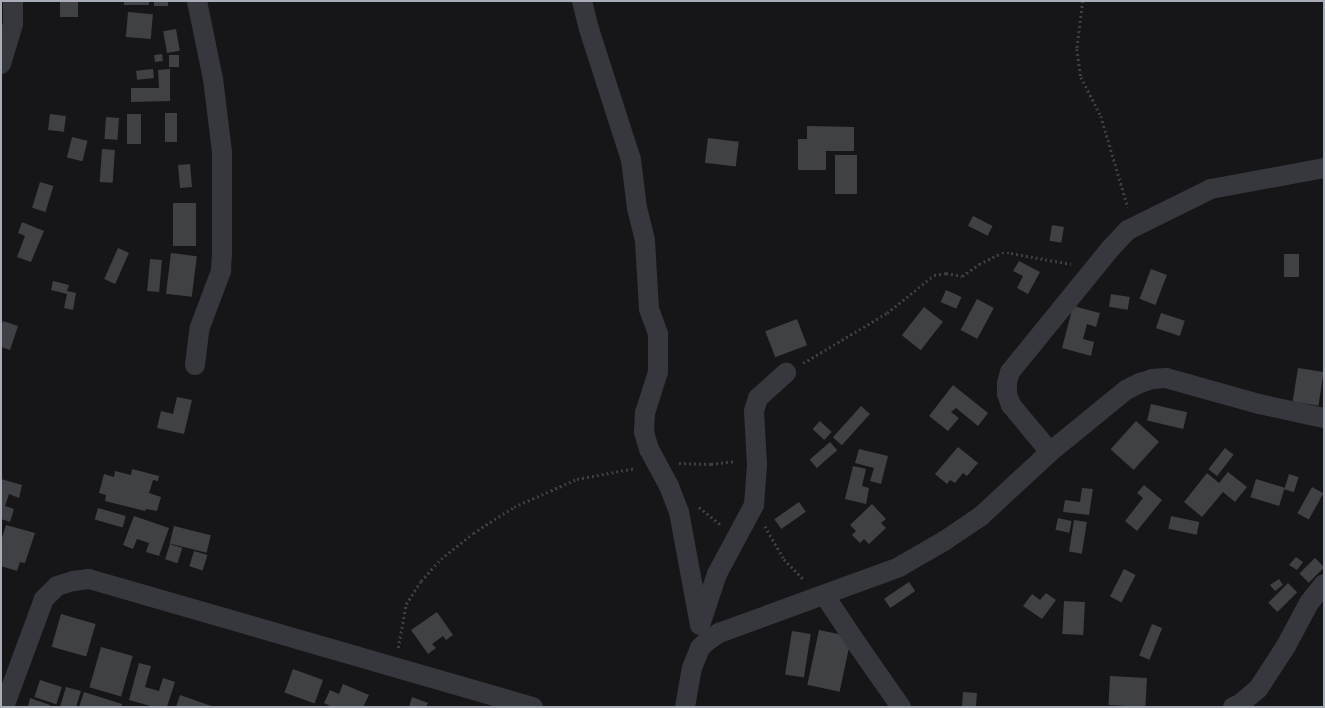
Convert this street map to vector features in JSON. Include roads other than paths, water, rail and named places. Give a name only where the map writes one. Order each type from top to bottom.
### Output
[{"type":"street","points":[[1,64],[13,24],[13,1]]},
{"type":"street","points":[[195,365],[200,327],[221,271],[222,254],[222,152],[213,79],[196,1]]},
{"type":"street","points":[[582,1],[589,29],[631,160],[637,208],[645,241],[649,309],[658,334],[658,372],[645,413],[644,432],[649,449],[669,486],[679,512],[700,625],[700,648],[692,668],[685,707]]},
{"type":"street","points":[[1050,452],[1011,405],[1007,394],[1007,383],[1010,372],[1110,249],[1128,230],[1211,189],[1324,168]]},
{"type":"street","points":[[700,625],[717,574],[754,505],[757,465],[754,411],[758,398],[786,373]]},
{"type":"street","points":[[700,648],[719,633],[825,596],[899,567],[944,541],[981,516],[1050,452],[1126,390],[1152,379],[1166,378],[1258,404],[1324,418]]},
{"type":"street","points":[[4,707],[44,599],[57,586],[73,581],[89,579],[533,707]]},
{"type":"street","points":[[1233,707],[1240,704],[1258,689],[1286,646],[1309,603],[1324,584]]},
{"type":"street","points":[[825,596],[856,644],[901,707]]}]
